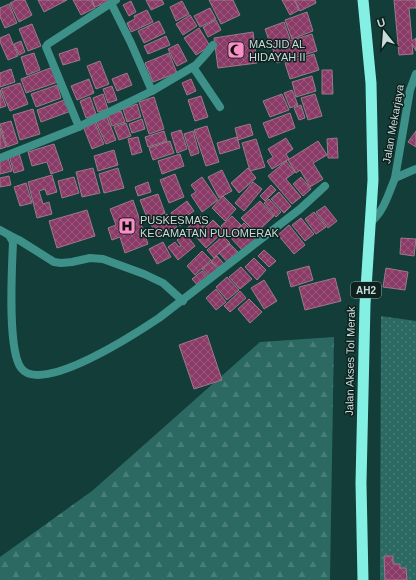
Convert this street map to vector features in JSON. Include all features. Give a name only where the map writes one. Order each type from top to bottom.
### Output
[{"type":"highway","name":"Jalan Akses Tol Merak","points":[[363,0],[371,83],[374,180],[364,304],[361,482],[363,580]]},
{"type":"street","points":[[79,127],[46,46],[113,2],[152,90]]},
{"type":"street","points":[[0,158],[79,127],[152,90],[193,67],[206,54],[212,45]]},
{"type":"street","points":[[193,67],[220,107]]},
{"type":"street","name":"Jalan Mekarjaya","points":[[370,224],[378,217],[384,206],[395,178],[410,90],[416,74]]},
{"type":"street","points":[[395,178],[416,169]]},
{"type":"street","points":[[9,235],[13,242],[12,280],[14,343],[16,356],[21,368],[28,374],[35,375],[56,373],[85,361],[142,330],[183,301],[300,209],[325,186]]},
{"type":"street","points":[[0,230],[54,262],[72,262],[90,258],[103,259],[144,274],[163,283],[183,301]]},
{"type":"green space","points":[[381,316],[416,321],[416,580],[380,580]]},
{"type":"green space","points":[[334,337],[330,580],[0,580],[0,557],[92,491],[260,342]]},
{"type":"building","points":[[16,0],[25,0],[32,15],[19,22],[10,3]]},
{"type":"building","points":[[38,0],[67,0],[44,12]]},
{"type":"building","points":[[73,0],[91,0],[95,8],[81,15]]},
{"type":"building","points":[[92,0],[109,0],[109,1],[95,7]]},
{"type":"building","points":[[146,0],[162,0],[164,4],[151,10]]},
{"type":"building","points":[[209,0],[233,0],[240,15],[221,24]]},
{"type":"building","points":[[282,0],[294,0],[299,10],[290,15]]},
{"type":"building","points":[[295,0],[315,0],[316,3],[300,11]]},
{"type":"building","points":[[394,0],[416,0],[416,8],[409,8],[412,41],[416,38],[416,51],[412,44],[413,54],[399,55]]},
{"type":"building","points":[[131,1],[136,12],[129,16],[123,5]]},
{"type":"building","points":[[182,1],[189,14],[176,21],[170,7]]},
{"type":"building","points":[[9,4],[17,23],[5,28],[0,17],[0,8]]},
{"type":"building","points":[[210,8],[216,19],[200,27],[194,16]]},
{"type":"building","points":[[147,10],[153,22],[131,32],[127,23],[135,19],[134,16]]},
{"type":"building","points":[[307,12],[313,31],[292,39],[285,20]]},
{"type":"building","points":[[190,15],[197,26],[183,35],[176,24]]},
{"type":"building","points":[[216,20],[221,30],[208,37],[203,27]]},
{"type":"building","points":[[159,21],[165,33],[144,43],[138,31]]},
{"type":"building","points":[[284,22],[290,39],[271,46],[265,29]]},
{"type":"building","points":[[32,24],[41,46],[28,51],[19,29]]},
{"type":"building","points":[[199,28],[210,46],[196,55],[184,38]]},
{"type":"building","name":"MASJID AL HIDAYAH II","points":[[253,32],[257,63],[218,68],[214,38]]},
{"type":"building","points":[[9,34],[18,56],[8,60],[0,42],[0,38]]},
{"type":"building","points":[[312,34],[317,51],[277,63],[272,46]]},
{"type":"building","points":[[166,36],[170,45],[148,54],[144,46]]},
{"type":"building","points":[[21,41],[25,52],[19,55],[14,44]]},
{"type":"building","points":[[178,44],[187,61],[177,66],[168,49]]},
{"type":"building","points":[[77,48],[80,60],[63,65],[59,54]]},
{"type":"building","points":[[34,53],[40,70],[27,75],[21,57]]},
{"type":"building","points":[[169,53],[177,73],[153,82],[145,63]]},
{"type":"building","points":[[314,54],[319,70],[290,79],[285,63]]},
{"type":"building","points":[[100,61],[109,84],[96,89],[87,66]]},
{"type":"building","points":[[53,67],[58,82],[26,93],[21,79]]},
{"type":"building","points":[[11,69],[15,82],[0,87],[0,73]]},
{"type":"building","points":[[322,70],[332,70],[333,94],[322,94]]},
{"type":"building","points":[[127,73],[132,85],[117,91],[112,79]]},
{"type":"building","points":[[312,76],[316,91],[296,97],[292,82]]},
{"type":"building","points":[[89,79],[94,93],[77,100],[71,86]]},
{"type":"building","points":[[191,79],[196,91],[187,95],[182,83]]},
{"type":"building","points":[[20,83],[28,104],[10,111],[1,89]]},
{"type":"building","points":[[57,85],[61,98],[36,107],[31,94]]},
{"type":"building","points":[[112,86],[117,100],[108,103],[103,89]]},
{"type":"building","points":[[0,90],[6,106],[0,108]]},
{"type":"building","points":[[292,90],[298,105],[290,108],[284,93]]},
{"type":"building","points":[[103,94],[108,109],[98,112],[93,98]]},
{"type":"building","points":[[282,94],[289,110],[270,117],[263,101]]},
{"type":"building","points":[[315,94],[322,116],[308,120],[301,98]]},
{"type":"building","points":[[201,96],[208,117],[195,121],[188,100]]},
{"type":"building","points":[[90,97],[96,114],[86,118],[80,101]]},
{"type":"building","points":[[154,97],[164,129],[149,134],[139,102]]},
{"type":"building","points":[[67,99],[71,111],[41,122],[37,110]]},
{"type":"building","points":[[137,104],[141,117],[127,122],[123,109]]},
{"type":"building","points":[[301,105],[305,118],[299,120],[294,108]]},
{"type":"building","points":[[33,109],[40,134],[20,140],[13,115]]},
{"type":"building","points":[[121,111],[125,122],[112,126],[108,115]]},
{"type":"building","points":[[290,113],[295,128],[269,138],[263,123]]},
{"type":"building","points":[[107,117],[116,140],[106,144],[96,122]]},
{"type":"building","points":[[142,119],[145,129],[132,133],[129,124]]},
{"type":"building","points":[[11,121],[18,143],[7,147],[0,124]]},
{"type":"building","points":[[94,121],[104,144],[92,149],[83,126]]},
{"type":"building","points":[[126,123],[131,136],[119,140],[114,127]]},
{"type":"building","points":[[250,124],[253,135],[238,140],[235,128]]},
{"type":"building","points":[[207,126],[219,162],[206,166],[194,130]]},
{"type":"building","points":[[0,128],[6,147],[0,149]]},
{"type":"building","points":[[181,130],[187,149],[177,153],[171,133]]},
{"type":"building","points":[[164,131],[167,141],[148,147],[145,137]]},
{"type":"building","points":[[193,131],[199,153],[191,156],[184,134]]},
{"type":"building","points":[[416,131],[416,147],[408,142]]},
{"type":"building","points":[[138,137],[142,152],[132,155],[128,139]]},
{"type":"building","points":[[237,137],[240,148],[220,154],[217,143]]},
{"type":"building","points":[[286,138],[293,149],[286,154],[289,159],[272,169],[267,161],[273,157],[268,149]]},
{"type":"building","points":[[337,138],[338,158],[328,158],[327,139]]},
{"type":"building","points":[[256,139],[265,167],[250,171],[242,143]]},
{"type":"building","points":[[170,141],[174,153],[153,160],[149,148]]},
{"type":"building","points":[[318,141],[327,155],[313,163],[323,179],[310,187],[300,170],[296,173],[288,160]]},
{"type":"building","points":[[54,144],[63,170],[51,174],[47,162],[32,166],[28,152]]},
{"type":"building","points":[[114,150],[118,165],[98,171],[94,156]]},
{"type":"building","points":[[19,153],[24,170],[14,173],[9,155]]},
{"type":"building","points":[[180,154],[184,166],[162,174],[158,161]]},
{"type":"building","points":[[8,158],[12,171],[0,174],[0,161]]},
{"type":"building","points":[[286,161],[295,172],[286,179],[301,197],[292,204],[268,176]]},
{"type":"building","points":[[93,168],[100,193],[82,197],[76,172]]},
{"type":"building","points":[[118,168],[124,188],[104,193],[99,174]]},
{"type":"building","points":[[248,168],[256,178],[239,193],[231,183]]},
{"type":"building","points":[[222,170],[232,191],[219,198],[208,177]]},
{"type":"building","points":[[175,174],[184,197],[169,203],[160,180]]},
{"type":"building","points":[[52,175],[57,192],[47,195],[45,189],[39,191],[43,204],[49,202],[52,214],[37,218],[28,182]]},
{"type":"building","points":[[9,176],[11,185],[0,187],[0,178]]},
{"type":"building","points":[[74,177],[79,193],[62,198],[58,181]]},
{"type":"building","points":[[202,177],[218,200],[202,212],[191,195],[196,192],[191,185]]},
{"type":"building","points":[[301,177],[311,189],[303,196],[293,184]]},
{"type":"building","points":[[148,182],[151,192],[138,196],[135,187]]},
{"type":"building","points":[[253,182],[262,189],[244,211],[235,203]]},
{"type":"building","points":[[26,183],[32,203],[20,206],[14,187]]},
{"type":"building","points":[[271,185],[276,190],[265,201],[260,196]]},
{"type":"building","points":[[279,192],[291,206],[284,213],[271,199]]},
{"type":"building","points":[[158,194],[165,213],[148,220],[140,200]]},
{"type":"building","points":[[223,196],[236,209],[225,221],[212,208]]},
{"type":"building","points":[[269,199],[281,212],[276,217],[264,203]]},
{"type":"building","name":"PUSKESMAS KECAMATAN PULOMERAK","points":[[133,200],[148,244],[125,253],[120,237],[112,240],[108,228],[116,225],[110,209]]},
{"type":"building","points":[[187,201],[194,211],[185,217],[188,220],[180,226],[171,213]]},
{"type":"building","points":[[260,201],[274,216],[256,233],[241,218]]},
{"type":"building","points":[[325,206],[337,221],[328,228],[316,212]]},
{"type":"building","points":[[87,210],[95,236],[57,248],[49,221]]},
{"type":"building","points":[[314,212],[326,227],[316,234],[305,219]]},
{"type":"building","points":[[167,214],[177,227],[160,238],[151,225]]},
{"type":"building","points":[[201,216],[208,223],[192,237],[185,230]]},
{"type":"building","points":[[232,216],[241,225],[230,235],[221,226]]},
{"type":"building","points":[[301,218],[314,234],[305,241],[292,225]]},
{"type":"building","points":[[213,220],[224,231],[206,248],[196,237]]},
{"type":"building","points":[[244,223],[258,237],[243,251],[230,237]]},
{"type":"building","points":[[289,225],[305,245],[294,254],[278,235]]},
{"type":"building","points":[[185,233],[195,246],[178,260],[168,247],[175,242],[179,247],[181,246],[177,240]]},
{"type":"building","points":[[223,236],[230,243],[214,258],[207,250]]},
{"type":"building","points":[[401,238],[416,239],[414,256],[400,254]]},
{"type":"building","points":[[163,242],[171,257],[157,264],[149,249]]},
{"type":"building","points":[[230,244],[239,253],[228,263],[219,253]]},
{"type":"building","points":[[264,250],[276,261],[269,267],[258,256]]},
{"type":"building","points":[[202,251],[211,260],[195,275],[187,266]]},
{"type":"building","points":[[217,256],[225,265],[220,270],[211,261]]},
{"type":"building","points":[[254,258],[266,270],[257,280],[245,267]]},
{"type":"building","points":[[211,262],[218,270],[209,277],[202,269]]},
{"type":"building","points":[[309,266],[313,280],[291,287],[287,272]]},
{"type":"building","points":[[241,267],[252,279],[240,289],[229,277]]},
{"type":"building","points":[[386,268],[408,272],[405,290],[383,287]]},
{"type":"building","points":[[202,271],[209,279],[199,287],[192,279]]},
{"type":"building","points":[[227,277],[239,290],[227,300],[216,287]]},
{"type":"building","points":[[335,278],[341,301],[305,310],[299,287]]},
{"type":"building","points":[[264,280],[277,301],[264,309],[251,288]]},
{"type":"building","points":[[216,289],[226,302],[216,310],[206,298]]},
{"type":"building","points":[[240,291],[246,298],[230,312],[224,306]]},
{"type":"building","points":[[249,299],[262,312],[250,323],[238,309]]},
{"type":"building","points":[[207,335],[222,380],[194,389],[179,345]]},
{"type":"building","points":[[384,556],[393,556],[393,564],[400,564],[400,568],[406,568],[407,580],[385,580]]},
{"type":"place","name":"MASJID AL HIDAYAH II","points":[[236,50]]},
{"type":"place","name":"PUSKESMAS KECAMATAN PULOMERAK","points":[[127,226]]}]
